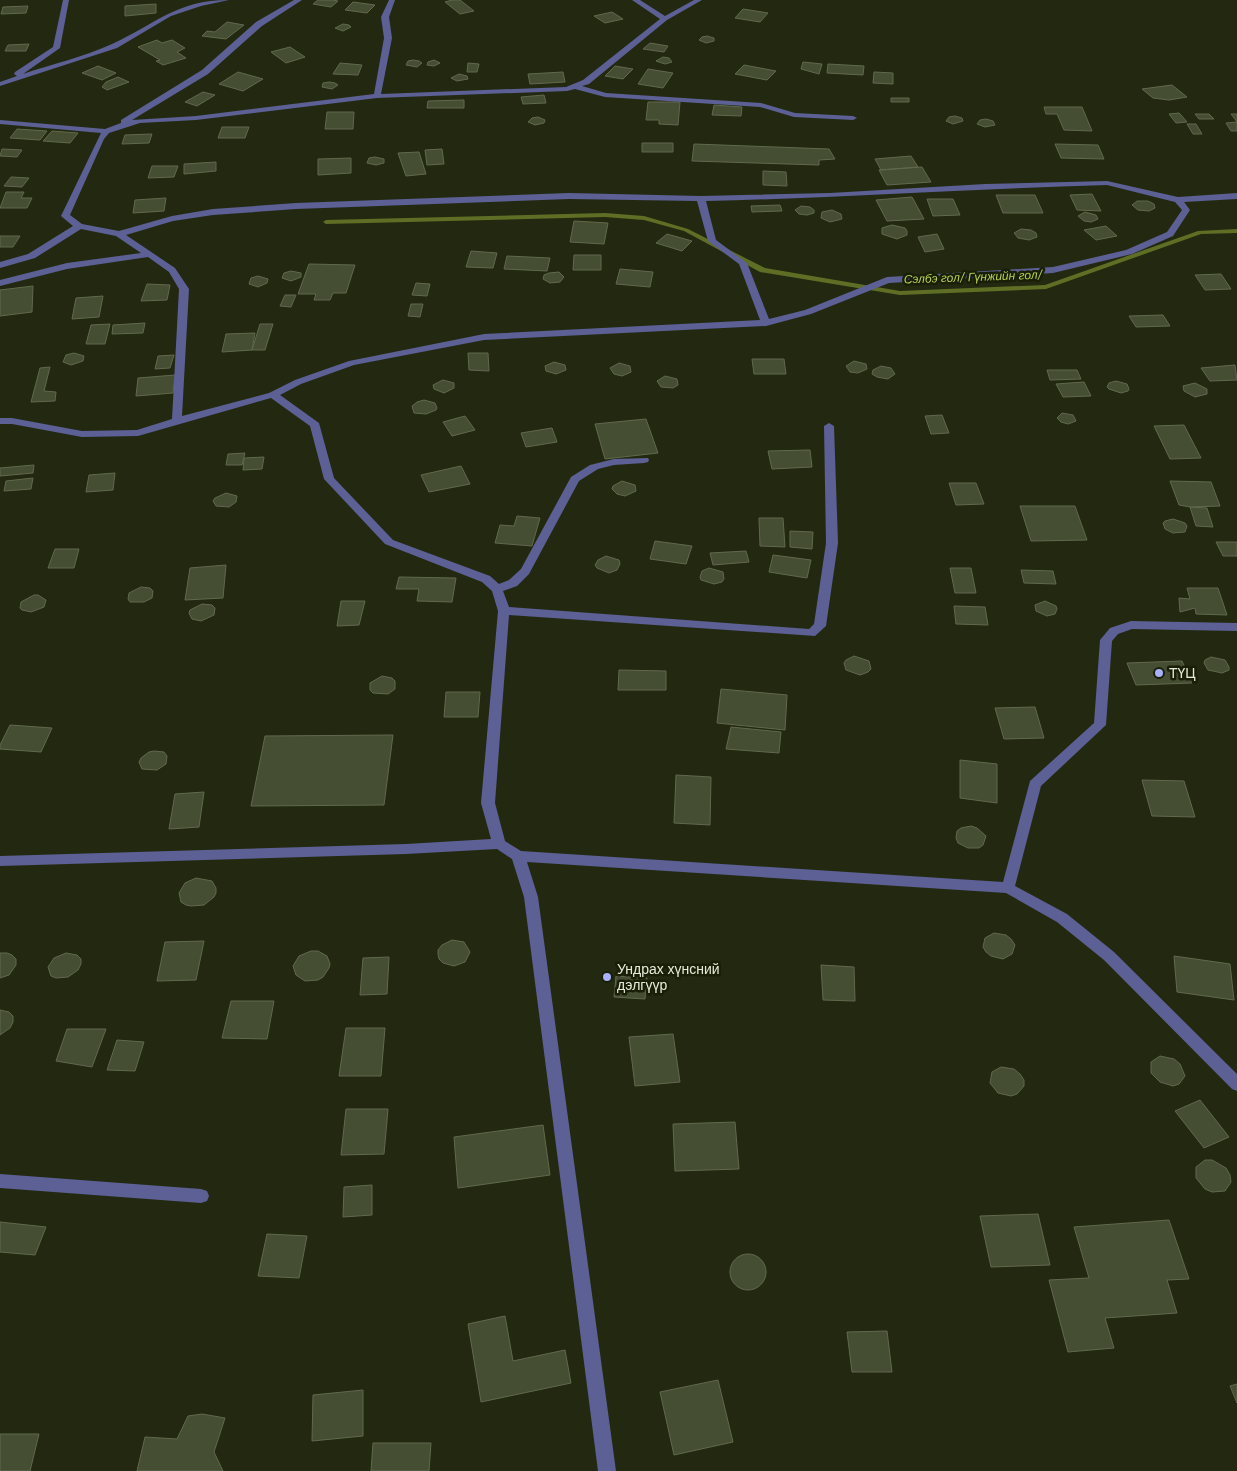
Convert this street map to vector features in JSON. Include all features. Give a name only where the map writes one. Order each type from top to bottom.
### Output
[{"type":"street","points":[[4,83],[56,48],[66,0]]},
{"type":"street","points":[[4,83],[114,46],[175,12],[200,4],[226,0]]},
{"type":"street","points":[[0,122],[106,131],[118,126],[205,72],[259,24],[299,0]]},
{"type":"street","points":[[377,96],[388,38],[386,17],[392,0]]},
{"type":"street","points":[[635,0],[665,19]]},
{"type":"street","points":[[118,126],[140,121],[232,114],[377,96],[567,89],[578,86],[665,19],[699,0]]},
{"type":"street","points":[[578,86],[605,95],[761,104],[794,114],[853,118]]},
{"type":"street","points":[[106,131],[100,139],[65,216],[79,226],[119,234],[189,216],[213,212],[296,206],[570,196],[701,199],[830,196],[986,186],[1107,183],[1178,200],[1237,196]]},
{"type":"street","points":[[701,199],[712,241],[744,263],[766,323]]},
{"type":"street","points":[[0,421],[12,421],[82,434],[138,433],[272,395],[298,382],[352,364],[484,337],[559,335],[766,323],[808,312],[887,280],[1053,270],[1129,252],[1170,234],[1186,210],[1178,200]]},
{"type":"street","points":[[0,265],[14,264],[44,250],[79,226]]},
{"type":"street","points":[[119,234],[146,255],[172,270],[184,289],[177,421]]},
{"type":"street","points":[[0,283],[67,266],[146,255]]},
{"type":"street","points":[[272,395],[315,425],[329,479],[389,542],[486,579],[497,590],[504,611],[488,803],[499,844]]},
{"type":"street","points":[[504,611],[811,633],[820,626],[832,543],[829,426]]},
{"type":"street","points":[[497,590],[513,583],[526,571],[575,479],[594,467],[614,462],[644,460]]},
{"type":"street","points":[[1008,888],[1035,784],[1100,725],[1106,640],[1114,631],[1131,625],[1237,627]]},
{"type":"street","points":[[0,861],[499,844],[518,856],[1008,888],[1062,918],[1109,956],[1237,1084]]},
{"type":"street","points":[[518,856],[531,897],[607,1471]]},
{"type":"street","points":[[0,1181],[201,1196]]},
{"type":"building","points":[[318,0],[338,1],[331,7],[313,4]]},
{"type":"building","points":[[460,0],[474,11],[460,14],[445,2]]},
{"type":"building","points":[[353,2],[375,5],[367,13],[345,10]]},
{"type":"building","points":[[156,4],[156,13],[125,16],[125,6]]},
{"type":"building","points":[[28,6],[26,13],[1,14],[3,7]]},
{"type":"building","points":[[743,9],[768,13],[760,22],[735,18]]},
{"type":"building","points":[[612,12],[623,19],[605,23],[594,16]]},
{"type":"building","points":[[227,22],[244,25],[226,39],[202,36],[207,31],[215,32]]},
{"type":"building","points":[[343,24],[351,27],[343,31],[335,28]]},
{"type":"building","points":[[702,37],[714,38],[714,41],[706,43],[699,40]]},
{"type":"building","points":[[157,40],[162,43],[172,40],[185,48],[177,52],[186,58],[163,65],[156,61],[160,60],[138,47]]},
{"type":"building","points":[[650,43],[668,46],[664,52],[643,49]]},
{"type":"building","points":[[29,44],[26,51],[5,51],[8,45]]},
{"type":"building","points":[[290,47],[305,57],[286,63],[271,52]]},
{"type":"building","points":[[663,57],[669,58],[672,62],[665,64],[656,61]]},
{"type":"building","points":[[413,60],[422,63],[417,67],[406,65],[408,61]]},
{"type":"building","points":[[434,60],[440,63],[434,66],[427,65],[428,62]]},
{"type":"building","points":[[803,62],[822,64],[819,74],[801,69]]},
{"type":"building","points":[[340,63],[362,65],[358,75],[333,74]]},
{"type":"building","points":[[468,63],[479,64],[477,72],[467,72]]},
{"type":"building","points":[[828,64],[864,66],[863,75],[827,73]]},
{"type":"building","points":[[744,65],[776,71],[767,80],[735,74]]},
{"type":"building","points":[[98,66],[116,73],[102,80],[82,73]]},
{"type":"building","points":[[615,66],[633,69],[623,79],[605,76]]},
{"type":"building","points":[[648,69],[673,73],[663,88],[638,84]]},
{"type":"building","points":[[238,72],[263,79],[243,91],[219,84]]},
{"type":"building","points":[[563,72],[565,82],[530,84],[528,74]]},
{"type":"building","points":[[874,72],[893,73],[893,84],[873,83]]},
{"type":"building","points":[[459,74],[467,76],[468,79],[457,81],[451,78]]},
{"type":"building","points":[[118,77],[129,82],[107,90],[102,87],[106,82]]},
{"type":"building","points":[[329,82],[338,85],[332,89],[322,87],[323,83]]},
{"type":"building","points":[[1172,85],[1187,97],[1169,100],[1153,98],[1142,89]]},
{"type":"building","points":[[203,92],[215,95],[197,106],[185,102]]},
{"type":"building","points":[[544,95],[546,103],[523,104],[521,97]]},
{"type":"building","points":[[891,98],[909,98],[909,102],[891,102]]},
{"type":"building","points":[[464,100],[464,108],[427,108],[428,101]]},
{"type":"building","points":[[648,102],[680,102],[678,125],[659,124],[659,120],[646,120]]},
{"type":"building","points":[[714,105],[742,107],[741,116],[712,115]]},
{"type":"building","points":[[1044,107],[1082,107],[1092,131],[1064,130],[1057,114],[1046,114]]},
{"type":"building","points":[[327,112],[354,112],[353,129],[325,129]]},
{"type":"building","points":[[1179,113],[1187,122],[1176,123],[1169,114]]},
{"type":"building","points":[[1195,114],[1209,114],[1214,119],[1199,119]]},
{"type":"building","points":[[1231,114],[1237,114],[1237,122]]},
{"type":"building","points":[[538,117],[545,120],[544,123],[535,125],[528,122],[532,118]]},
{"type":"building","points":[[949,117],[962,118],[963,121],[953,124],[946,121]]},
{"type":"building","points":[[980,120],[993,121],[995,125],[985,127],[977,124]]},
{"type":"building","points":[[1237,122],[1237,131],[1231,131],[1226,123]]},
{"type":"building","points":[[1187,124],[1196,124],[1202,134],[1193,134]]},
{"type":"building","points":[[222,127],[249,127],[245,138],[218,138]]},
{"type":"building","points":[[17,129],[47,131],[40,140],[10,138]]},
{"type":"building","points":[[52,131],[78,133],[70,143],[43,141]]},
{"type":"building","points":[[152,134],[149,143],[122,144],[125,135]]},
{"type":"building","points":[[642,143],[673,143],[673,152],[642,152]]},
{"type":"building","points":[[694,144],[829,149],[835,159],[819,160],[819,165],[692,161]]},
{"type":"building","points":[[1055,144],[1098,145],[1104,159],[1061,158]]},
{"type":"building","points":[[2,149],[22,150],[17,157],[0,156]]},
{"type":"building","points":[[442,149],[444,164],[427,165],[425,150]]},
{"type":"building","points":[[419,152],[426,174],[406,176],[398,153]]},
{"type":"building","points":[[911,156],[918,167],[881,170],[875,159]]},
{"type":"building","points":[[351,158],[351,173],[318,175],[318,159]]},
{"type":"building","points":[[369,158],[384,159],[384,163],[376,165],[367,163]]},
{"type":"building","points":[[216,162],[216,171],[184,174],[184,164]]},
{"type":"building","points":[[152,166],[178,166],[174,177],[148,178]]},
{"type":"building","points":[[922,167],[931,182],[887,185],[879,170]]},
{"type":"building","points":[[763,171],[786,172],[787,186],[763,185]]},
{"type":"building","points":[[11,177],[29,178],[22,187],[4,186]]},
{"type":"building","points":[[6,192],[24,192],[21,198],[32,198],[27,208],[0,208]]},
{"type":"building","points":[[1092,194],[1101,211],[1077,210],[1070,195]]},
{"type":"building","points":[[996,195],[1035,195],[1043,213],[1003,213]]},
{"type":"building","points":[[912,197],[924,219],[887,221],[876,200]]},
{"type":"building","points":[[166,198],[164,211],[133,213],[135,200]]},
{"type":"building","points":[[927,199],[953,199],[960,215],[933,216]]},
{"type":"building","points":[[1137,201],[1148,201],[1154,204],[1155,208],[1149,211],[1138,210],[1132,205]]},
{"type":"building","points":[[780,205],[782,211],[752,212],[751,206]]},
{"type":"building","points":[[801,206],[810,207],[814,210],[814,213],[807,215],[799,214],[795,210]]},
{"type":"building","points":[[832,210],[841,214],[842,219],[830,222],[821,218],[822,212]]},
{"type":"building","points":[[1085,212],[1096,215],[1098,219],[1091,222],[1084,221],[1078,216]]},
{"type":"building","points":[[574,221],[608,223],[604,244],[570,242]]},
{"type":"building","points":[[892,225],[905,228],[907,235],[897,239],[882,234],[882,228]]},
{"type":"building","points":[[1106,226],[1117,236],[1096,240],[1084,230]]},
{"type":"building","points":[[1021,229],[1031,230],[1036,233],[1037,237],[1029,240],[1018,238],[1014,233]]},
{"type":"building","points":[[667,234],[692,241],[682,251],[656,243]]},
{"type":"building","points":[[937,234],[944,249],[925,252],[918,237]]},
{"type":"building","points":[[0,236],[20,236],[13,247],[0,247]]},
{"type":"building","points":[[471,251],[497,253],[493,268],[466,267]]},
{"type":"building","points":[[574,255],[601,255],[601,270],[573,270]]},
{"type":"building","points":[[507,256],[550,258],[547,271],[504,269]]},
{"type":"building","points":[[309,264],[355,265],[346,293],[333,293],[330,300],[314,300],[316,294],[298,294]]},
{"type":"building","points":[[620,269],[653,272],[650,287],[616,284]]},
{"type":"building","points":[[291,271],[301,273],[301,277],[291,281],[282,278],[284,273]]},
{"type":"building","points":[[559,272],[564,277],[560,282],[550,283],[543,279],[544,275]]},
{"type":"building","points":[[1221,274],[1231,289],[1205,290],[1195,275]]},
{"type":"building","points":[[258,276],[268,279],[267,283],[258,287],[249,284],[251,278]]},
{"type":"building","points":[[416,283],[430,284],[427,296],[412,295]]},
{"type":"building","points":[[147,284],[170,285],[167,300],[141,301]]},
{"type":"building","points":[[33,286],[32,312],[0,316],[0,290]]},
{"type":"building","points":[[285,295],[296,295],[291,307],[280,306]]},
{"type":"building","points":[[103,296],[99,317],[72,319],[76,298]]},
{"type":"building","points":[[411,304],[423,304],[420,317],[408,316]]},
{"type":"building","points":[[1163,315],[1170,326],[1136,327],[1129,316]]},
{"type":"building","points":[[145,323],[143,333],[112,334],[113,325]]},
{"type":"building","points":[[110,324],[105,344],[86,344],[91,325]]},
{"type":"building","points":[[260,324],[273,324],[265,350],[252,350]]},
{"type":"building","points":[[255,333],[252,350],[222,352],[226,334]]},
{"type":"building","points":[[74,353],[84,356],[83,361],[71,365],[63,362],[66,355]]},
{"type":"building","points":[[468,353],[488,353],[489,371],[469,370]]},
{"type":"building","points":[[174,355],[170,368],[155,369],[158,356]]},
{"type":"building","points":[[752,359],[784,359],[786,374],[754,374]]},
{"type":"building","points":[[854,361],[866,364],[867,369],[858,373],[850,372],[846,366]]},
{"type":"building","points":[[554,362],[565,365],[566,370],[556,374],[546,371],[545,366]]},
{"type":"building","points":[[619,363],[630,366],[631,372],[622,376],[614,374],[610,368]]},
{"type":"building","points":[[1235,365],[1237,380],[1210,381],[1201,368]]},
{"type":"building","points":[[881,366],[891,368],[895,374],[888,379],[872,374],[873,370]]},
{"type":"building","points":[[50,367],[44,391],[56,392],[55,401],[31,402],[40,368]]},
{"type":"building","points":[[1047,370],[1077,370],[1081,379],[1050,380]]},
{"type":"building","points":[[175,375],[173,393],[136,396],[138,378]]},
{"type":"building","points":[[665,376],[677,379],[678,385],[673,388],[661,387],[657,381]]},
{"type":"building","points":[[443,380],[454,383],[454,388],[444,393],[434,389],[433,385]]},
{"type":"building","points":[[1116,381],[1127,384],[1128,391],[1121,393],[1107,387],[1109,383]]},
{"type":"building","points":[[1084,382],[1091,396],[1063,397],[1056,384]]},
{"type":"building","points":[[1195,383],[1207,389],[1207,394],[1195,397],[1184,391],[1183,386]]},
{"type":"building","points":[[424,400],[435,403],[436,410],[426,414],[414,413],[412,406]]},
{"type":"building","points":[[1062,413],[1073,415],[1076,421],[1068,424],[1061,422],[1057,418]]},
{"type":"building","points":[[942,415],[949,433],[931,434],[925,416]]},
{"type":"building","points":[[465,416],[475,430],[452,436],[443,422]]},
{"type":"building","points":[[646,419],[658,453],[605,459],[595,424]]},
{"type":"building","points":[[1184,425],[1201,458],[1170,459],[1154,426]]},
{"type":"building","points":[[552,428],[557,442],[526,447],[521,433]]},
{"type":"building","points":[[810,450],[812,467],[772,469],[768,451]]},
{"type":"building","points":[[245,453],[242,465],[226,465],[228,454]]},
{"type":"building","points":[[264,457],[262,469],[243,470],[244,458]]},
{"type":"building","points":[[34,465],[33,473],[0,476],[0,468]]},
{"type":"building","points":[[461,466],[470,484],[429,492],[421,475]]},
{"type":"building","points":[[115,473],[113,490],[86,492],[89,475]]},
{"type":"building","points":[[33,478],[31,489],[4,491],[6,481]]},
{"type":"building","points":[[622,481],[635,485],[636,491],[625,496],[617,494],[612,489],[613,486]]},
{"type":"building","points":[[1170,481],[1211,482],[1220,506],[1190,507],[1179,505]]},
{"type":"building","points":[[949,483],[976,483],[984,504],[956,505]]},
{"type":"building","points":[[226,493],[237,496],[236,502],[229,507],[216,506],[213,501],[215,498]]},
{"type":"building","points":[[1020,506],[1075,506],[1087,540],[1031,541]]},
{"type":"building","points":[[1190,507],[1207,508],[1213,527],[1196,526]]},
{"type":"building","points":[[517,516],[540,518],[532,546],[495,543],[500,525],[514,526]]},
{"type":"building","points":[[759,518],[783,518],[785,547],[760,546]]},
{"type":"building","points":[[1173,519],[1185,523],[1187,526],[1185,532],[1173,533],[1165,529],[1163,523]]},
{"type":"building","points":[[790,531],[813,532],[812,549],[790,547]]},
{"type":"building","points":[[655,541],[692,546],[686,564],[650,559]]},
{"type":"building","points":[[1216,542],[1237,542],[1237,556],[1223,556]]},
{"type":"building","points":[[55,549],[79,549],[74,568],[48,568]]},
{"type":"building","points":[[746,551],[749,562],[713,565],[710,553]]},
{"type":"building","points":[[773,555],[811,560],[807,578],[769,572]]},
{"type":"building","points":[[606,556],[619,560],[620,564],[617,570],[609,573],[597,568],[595,565],[598,560]]},
{"type":"building","points":[[226,565],[223,598],[185,600],[190,568]]},
{"type":"building","points":[[709,568],[723,572],[724,579],[722,582],[714,584],[701,580],[702,571]]},
{"type":"building","points":[[950,568],[971,568],[976,593],[955,593]]},
{"type":"building","points":[[1021,570],[1053,571],[1056,584],[1024,583]]},
{"type":"building","points":[[399,577],[456,578],[452,602],[417,601],[419,589],[396,589]]},
{"type":"building","points":[[141,587],[150,588],[153,591],[152,598],[144,602],[130,602],[128,599],[129,593]]},
{"type":"building","points":[[1187,588],[1218,588],[1227,615],[1196,614],[1195,608],[1180,612],[1179,598],[1190,599]]},
{"type":"building","points":[[34,595],[38,595],[46,600],[44,607],[31,612],[22,610],[20,608],[21,602]]},
{"type":"building","points":[[341,601],[365,601],[359,625],[337,626]]},
{"type":"building","points":[[1045,601],[1056,606],[1055,614],[1047,616],[1036,611],[1035,605]]},
{"type":"building","points":[[202,604],[212,605],[215,608],[214,615],[201,621],[192,619],[189,613],[190,610]]},
{"type":"building","points":[[954,606],[985,607],[988,625],[956,624]]},
{"type":"building","points":[[854,656],[869,661],[871,669],[860,675],[846,670],[844,663]]},
{"type":"building","points":[[1211,657],[1225,660],[1229,670],[1222,673],[1208,670],[1204,663],[1205,660]]},
{"type":"building","name":"ТҮЦ","points":[[1182,661],[1192,683],[1136,685],[1127,663]]},
{"type":"building","points":[[619,670],[666,671],[666,690],[618,690]]},
{"type":"building","points":[[382,676],[392,678],[395,681],[395,689],[388,694],[373,693],[370,690],[370,683]]},
{"type":"building","points":[[721,689],[787,695],[785,730],[717,723]]},
{"type":"building","points":[[446,692],[480,692],[478,717],[444,717]]},
{"type":"building","points":[[1035,707],[1044,738],[1004,739],[995,708]]},
{"type":"building","points":[[10,725],[52,728],[41,752],[0,749],[0,745]]},
{"type":"building","points":[[731,727],[781,732],[779,753],[726,749]]},
{"type":"building","points":[[393,735],[384,805],[251,806],[265,736]]},
{"type":"building","points":[[154,751],[164,752],[167,756],[166,764],[157,770],[142,769],[139,762],[141,758]]},
{"type":"building","points":[[960,760],[997,764],[997,803],[960,798]]},
{"type":"building","points":[[676,775],[711,777],[710,825],[674,823]]},
{"type":"building","points":[[1142,780],[1184,781],[1195,817],[1152,816]]},
{"type":"building","points":[[204,792],[199,827],[169,829],[175,794]]},
{"type":"building","points":[[971,826],[977,828],[986,836],[983,845],[979,848],[968,848],[958,843],[956,838],[957,831]]},
{"type":"building","points":[[196,878],[212,881],[216,888],[216,893],[204,905],[186,905],[181,902],[179,893],[185,883]]},
{"type":"building","points":[[994,933],[1006,935],[1011,939],[1015,945],[1012,954],[1003,959],[991,956],[986,952],[983,947],[985,938]]},
{"type":"building","points":[[452,940],[464,942],[470,952],[465,962],[454,966],[443,963],[439,959],[438,954],[438,950],[442,945]]},
{"type":"building","points":[[204,941],[196,980],[157,981],[165,942]]},
{"type":"building","points":[[311,951],[318,951],[327,956],[330,964],[323,977],[318,980],[305,981],[296,975],[293,966],[299,956]]},
{"type":"building","points":[[0,953],[12,955],[16,959],[16,965],[9,975],[0,978]]},
{"type":"building","points":[[66,953],[77,955],[81,959],[78,970],[68,977],[56,978],[51,976],[48,967],[54,958]]},
{"type":"building","points":[[1174,956],[1230,964],[1234,1000],[1177,992]]},
{"type":"building","points":[[389,957],[387,994],[360,995],[363,958]]},
{"type":"building","points":[[821,965],[854,967],[855,1001],[823,1000]]},
{"type":"building","points":[[616,976],[647,978],[645,999],[614,997]]},
{"type":"building","points":[[231,1001],[274,1001],[267,1039],[222,1038]]},
{"type":"building","points":[[0,1010],[9,1012],[13,1016],[13,1022],[10,1028],[0,1035]]},
{"type":"building","points":[[346,1028],[385,1028],[381,1076],[339,1076]]},
{"type":"building","points":[[67,1029],[106,1029],[92,1067],[56,1061]]},
{"type":"building","points":[[673,1034],[680,1082],[635,1086],[629,1037]]},
{"type":"building","points":[[117,1040],[144,1042],[135,1071],[107,1070]]},
{"type":"building","points":[[1160,1056],[1174,1059],[1180,1064],[1185,1076],[1179,1084],[1173,1086],[1160,1082],[1151,1073],[1151,1062]]},
{"type":"building","points":[[1001,1067],[1014,1069],[1024,1080],[1024,1086],[1017,1094],[1011,1096],[998,1093],[990,1083],[992,1072]]},
{"type":"building","points":[[1200,1100],[1229,1137],[1204,1148],[1175,1111]]},
{"type":"building","points":[[346,1109],[388,1109],[384,1154],[341,1155]]},
{"type":"building","points":[[735,1122],[739,1169],[675,1171],[673,1124]]},
{"type":"building","points":[[543,1125],[550,1175],[458,1188],[454,1137]]},
{"type":"building","points":[[1205,1160],[1212,1160],[1226,1168],[1231,1182],[1225,1191],[1212,1192],[1205,1189],[1196,1178],[1196,1167]]},
{"type":"building","points":[[372,1185],[372,1215],[343,1217],[344,1187]]},
{"type":"building","points":[[1038,1214],[1050,1265],[991,1267],[980,1216]]},
{"type":"building","points":[[1169,1220],[1189,1279],[1167,1280],[1177,1313],[1105,1318],[1114,1348],[1068,1352],[1049,1280],[1089,1278],[1074,1227]]},
{"type":"building","points":[[0,1222],[46,1227],[35,1255],[0,1252]]},
{"type":"building","points":[[267,1234],[307,1236],[299,1278],[258,1276]]},
{"type":"building","points":[[748,1254],[755,1255],[761,1259],[765,1265],[765,1279],[761,1285],[755,1289],[748,1290],[741,1289],[735,1285],[731,1279],[730,1272],[731,1265],[735,1259],[741,1255]]},
{"type":"building","points":[[505,1316],[513,1361],[565,1350],[571,1383],[481,1402],[468,1324]]},
{"type":"building","points":[[887,1331],[892,1372],[852,1372],[847,1332]]},
{"type":"building","points":[[718,1380],[733,1442],[674,1455],[660,1392]]},
{"type":"building","points":[[1237,1384],[1237,1403],[1230,1386]]},
{"type":"building","points":[[363,1390],[363,1436],[312,1441],[313,1395]]},
{"type":"building","points":[[202,1414],[225,1418],[214,1452],[223,1471],[137,1471],[145,1437],[177,1439],[188,1416]]},
{"type":"building","points":[[0,1434],[39,1434],[30,1471],[0,1471]]},
{"type":"building","points":[[373,1443],[431,1443],[429,1471],[371,1471]]},
{"type":"waterway","name":"Сэлбэ гол/ Гүнжийн гол/","points":[[326,222],[605,215],[644,218],[686,230],[763,270],[900,293],[1046,287],[1200,232],[1237,231]]},
{"type":"place","name":"ТҮЦ","points":[[1159,673]]},
{"type":"place","name":"Ундрах хүнсний дэлгүүр","points":[[607,977]]}]
